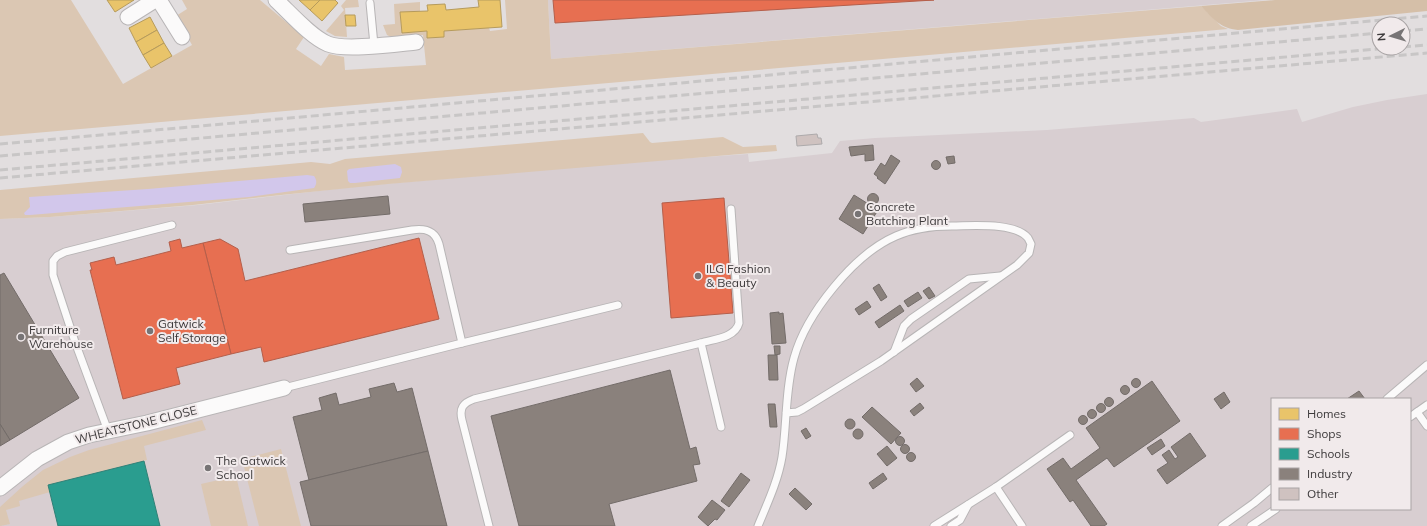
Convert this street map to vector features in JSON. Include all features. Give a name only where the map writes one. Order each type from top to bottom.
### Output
[{"type":"street","points":[[128,17],[155,0]]},
{"type":"street","points":[[159,0],[182,37]]},
{"type":"street","points":[[276,0],[312,33],[329,44],[347,47],[416,42]]},
{"type":"street","name":"WHEATSTONE CLOSE","points":[[0,488],[33,462],[58,446],[80,438],[147,423],[284,388]]},
{"type":"lane","points":[[370,3],[374,45]]},
{"type":"lane","points":[[489,526],[462,420],[461,411],[464,404],[467,401],[474,399],[728,335],[736,329],[739,323],[731,209]]},
{"type":"lane","points":[[108,431],[55,284],[52,269],[53,261],[60,254],[72,250],[172,225]]},
{"type":"lane","points":[[758,526],[781,464],[786,413],[790,379],[794,357],[808,325],[829,294],[847,273],[874,248],[897,235],[918,229],[930,227],[979,226],[1014,229],[1023,233],[1028,238],[1030,248],[1029,253],[1023,260],[1004,275],[894,353],[803,409],[797,412],[786,413]]},
{"type":"lane","points":[[290,250],[412,230],[424,229],[432,232],[436,235],[439,244],[462,343]]},
{"type":"lane","points":[[894,353],[899,343],[904,326],[911,319],[969,279],[994,278],[1004,275]]},
{"type":"lane","points":[[284,388],[618,305]]},
{"type":"lane","points":[[702,342],[720,427]]},
{"type":"lane","points":[[1388,398],[1427,365]]},
{"type":"lane","points":[[1411,416],[1427,405]]},
{"type":"lane","points":[[1417,412],[1427,426]]},
{"type":"lane","points":[[934,526],[996,487],[1070,435]]},
{"type":"lane","points":[[996,487],[1022,526]]},
{"type":"lane","points":[[1222,526],[1271,489]]},
{"type":"lane","points":[[951,526],[960,520],[968,505]]},
{"type":"lane","points":[[1251,526],[1275,510]]},
{"type":"shaded area","points":[[0,0],[71,0],[123,84],[192,45],[176,16],[187,9],[182,0],[260,0],[304,37],[296,49],[321,66],[329,54],[344,57],[345,70],[426,65],[423,35],[391,37],[387,35],[383,25],[395,24],[394,4],[420,2],[420,11],[400,13],[402,33],[427,31],[427,38],[444,37],[444,31],[489,28],[490,31],[507,29],[505,0],[548,0],[551,59],[1201,6],[1221,26],[1228,29],[0,136]]},
{"type":"shaded area","points":[[346,0],[358,0],[359,7],[345,8],[347,37],[335,36],[326,31],[344,10],[341,6]]},
{"type":"shaded area","points":[[548,0],[1266,0],[551,59]]},
{"type":"shaded area","points":[[1275,0],[1427,0],[1427,11],[1238,30],[1222,25],[1213,19],[1201,6]]},
{"type":"shaded area","points":[[1427,94],[1427,526],[0,526],[0,219],[50,217],[198,205],[361,186],[635,162],[748,154],[749,162],[832,153],[840,141],[875,138],[1047,130],[1194,118],[1201,122],[1297,109],[1302,122],[1353,107]]},
{"type":"shaded area","points":[[643,133],[652,143],[723,137],[743,147],[776,145],[777,151],[388,184],[193,205],[50,217],[0,219],[0,190],[311,162],[330,164],[345,159]]},
{"type":"shaded area","points":[[395,164],[401,167],[402,172],[400,178],[355,183],[350,183],[348,181],[347,171],[349,169]]},
{"type":"shaded area","points":[[307,175],[314,176],[316,184],[314,188],[249,197],[30,215],[25,215],[24,213],[30,207],[29,197],[148,189]]},
{"type":"shaded area","points":[[202,420],[206,430],[144,446],[147,460],[48,485],[50,492],[19,501],[20,506],[6,510],[10,524],[0,526],[0,507],[43,470],[89,450]]},
{"type":"shaded area","points":[[281,449],[301,526],[259,526],[242,459]]},
{"type":"shaded area","points":[[236,476],[248,526],[211,526],[201,484]]},
{"type":"building: Homes","points":[[107,0],[134,0],[115,12]]},
{"type":"building: Homes","points":[[299,0],[320,0],[310,10]]},
{"type":"building: Homes","points":[[320,0],[335,0],[338,3],[322,21],[310,10]]},
{"type":"building: Homes","points":[[478,0],[500,0],[502,27],[444,31],[444,37],[427,38],[427,31],[402,33],[400,12],[428,11],[427,5],[445,4],[446,10],[479,7]]},
{"type":"building: Homes","points":[[345,15],[355,15],[356,26],[346,26]]},
{"type":"building: Homes","points":[[150,17],[157,30],[136,42],[129,28]]},
{"type":"building: Homes","points":[[157,30],[164,43],[143,55],[136,42]]},
{"type":"building: Homes","points":[[164,43],[172,56],[151,68],[143,55]]},
{"type":"building: Shops","points":[[553,0],[934,0],[555,23]]},
{"type":"building: Shops","points":[[724,198],[733,313],[671,318],[662,203]]},
{"type":"building: Shops","points":[[419,238],[439,319],[264,362],[261,347],[231,354],[203,243],[220,239],[238,249],[245,281]]},
{"type":"building: Shops","points":[[180,239],[182,248],[203,243],[231,354],[176,368],[180,384],[123,399],[90,270],[92,270],[90,263],[114,257],[116,265],[171,251],[169,242]]},
{"type":"building: Schools","points":[[144,461],[160,526],[58,526],[48,485]]},
{"type":"building: Industry","points":[[873,145],[874,160],[865,161],[865,154],[851,156],[849,147]]},
{"type":"building: Industry","points":[[891,155],[900,161],[885,184],[874,174],[881,163],[885,166]]},
{"type":"building: Industry","points":[[954,156],[955,163],[948,164],[946,157]]},
{"type":"building: Industry","points":[[936,160],[941,165],[936,170],[931,165]]},
{"type":"building: Industry","points":[[871,194],[875,194],[877,195],[877,203],[871,204],[868,201],[868,197]]},
{"type":"building: Industry","name":"Concrete Batching Plant","points":[[854,195],[878,210],[863,234],[839,219]]},
{"type":"building: Industry","points":[[388,196],[390,214],[305,222],[303,204]]},
{"type":"building: Industry","name":"Furniture Warehouse","points":[[4,273],[79,398],[10,440],[0,424],[0,275]]},
{"type":"building: Industry","points":[[879,284],[887,297],[881,301],[873,288]]},
{"type":"building: Industry","points":[[929,287],[935,296],[929,299],[923,291]]},
{"type":"building: Industry","points":[[918,292],[922,298],[908,307],[904,301]]},
{"type":"building: Industry","points":[[867,301],[871,307],[859,315],[855,309]]},
{"type":"building: Industry","points":[[900,305],[904,311],[879,328],[875,322]]},
{"type":"building: Industry","points":[[779,312],[779,314],[783,313],[786,343],[772,344],[770,313]]},
{"type":"building: Industry","points":[[774,346],[780,346],[780,354],[775,355]]},
{"type":"building: Industry","points":[[768,355],[777,355],[778,380],[769,380]]},
{"type":"building: Industry","points":[[670,370],[690,449],[696,447],[700,464],[693,465],[697,481],[609,504],[615,526],[519,526],[491,416]]},
{"type":"building: Industry","points":[[917,378],[924,386],[916,392],[910,384]]},
{"type":"building: Industry","points":[[1134,379],[1138,379],[1140,383],[1138,387],[1134,387],[1132,385],[1132,381]]},
{"type":"building: Industry","points":[[1152,381],[1180,421],[1114,467],[1107,458],[1076,480],[1107,524],[1104,526],[1091,526],[1073,500],[1070,502],[1047,469],[1063,458],[1071,469],[1100,448],[1086,428]]},
{"type":"building: Industry","points":[[394,383],[397,392],[412,388],[428,451],[309,480],[293,417],[322,410],[319,398],[336,393],[339,405],[371,397],[369,389]]},
{"type":"building: Industry","points":[[1123,386],[1127,386],[1129,390],[1127,394],[1123,394],[1121,392],[1121,388]]},
{"type":"building: Industry","points":[[1359,391],[1364,398],[1348,398]]},
{"type":"building: Industry","points":[[1224,392],[1230,402],[1221,409],[1214,399]]},
{"type":"building: Industry","points":[[1107,398],[1111,398],[1113,402],[1111,406],[1107,406],[1105,404],[1105,400]]},
{"type":"building: Industry","points":[[920,403],[924,408],[914,416],[910,411]]},
{"type":"building: Industry","points":[[768,404],[775,404],[777,427],[770,427]]},
{"type":"building: Industry","points":[[1099,404],[1103,404],[1105,408],[1103,412],[1099,412],[1097,410],[1097,406]]},
{"type":"building: Industry","points":[[872,407],[901,433],[891,444],[862,417]]},
{"type":"building: Industry","points":[[1090,410],[1094,410],[1096,414],[1094,418],[1090,418],[1088,416],[1088,412]]},
{"type":"building: Industry","points":[[1081,416],[1085,416],[1087,420],[1085,424],[1081,424],[1079,422],[1079,418]]},
{"type":"building: Industry","points":[[850,419],[855,424],[850,429],[845,424]]},
{"type":"building: Industry","points":[[0,424],[10,440],[0,446]]},
{"type":"building: Industry","points":[[806,428],[811,436],[806,439],[801,431]]},
{"type":"building: Industry","points":[[858,429],[863,434],[858,439],[853,434]]},
{"type":"building: Industry","points":[[1190,433],[1206,456],[1167,484],[1157,470],[1168,463],[1162,455],[1169,450],[1175,459],[1178,457],[1171,447]]},
{"type":"building: Industry","points":[[898,437],[902,437],[904,441],[902,445],[898,445],[896,443],[896,439]]},
{"type":"building: Industry","points":[[1161,439],[1165,446],[1152,455],[1147,448]]},
{"type":"building: Industry","points":[[903,445],[907,445],[909,449],[907,453],[903,453],[901,451],[901,447]]},
{"type":"building: Industry","points":[[887,446],[897,458],[887,466],[877,454]]},
{"type":"building: Industry","points":[[428,451],[447,526],[311,526],[300,482]]},
{"type":"building: Industry","points":[[909,453],[913,453],[915,457],[913,461],[909,461],[907,459],[907,455]]},
{"type":"building: Industry","points":[[741,473],[750,480],[729,507],[721,501]]},
{"type":"building: Industry","points":[[883,473],[887,479],[873,489],[869,483]]},
{"type":"building: Industry","points":[[795,488],[812,504],[806,510],[789,494]]},
{"type":"building: Industry","points":[[712,500],[725,510],[717,520],[715,519],[708,526],[698,517]]},
{"type":"building: Other","points":[[817,134],[818,138],[821,138],[822,144],[797,146],[796,136]]},
{"type":"railway","points":[[0,144],[1427,16]]},
{"type":"railway","points":[[1411,30],[1427,29]]},
{"type":"railway","points":[[0,156],[1371,34]]},
{"type":"railway","points":[[1411,46],[1427,45]]},
{"type":"railway","points":[[0,170],[1371,49]]},
{"type":"railway","points":[[0,178],[1427,53]]},
{"type":"place","name":"Concrete Batching Plant","points":[[858,214]]},
{"type":"place","name":"ILG Fashion & Beauty","points":[[698,276]]},
{"type":"place","name":"Gatwick Self Storage","points":[[150,331]]},
{"type":"place","name":"Furniture Warehouse","points":[[21,337]]},
{"type":"place","name":"The Gatwick School","points":[[208,468]]}]
